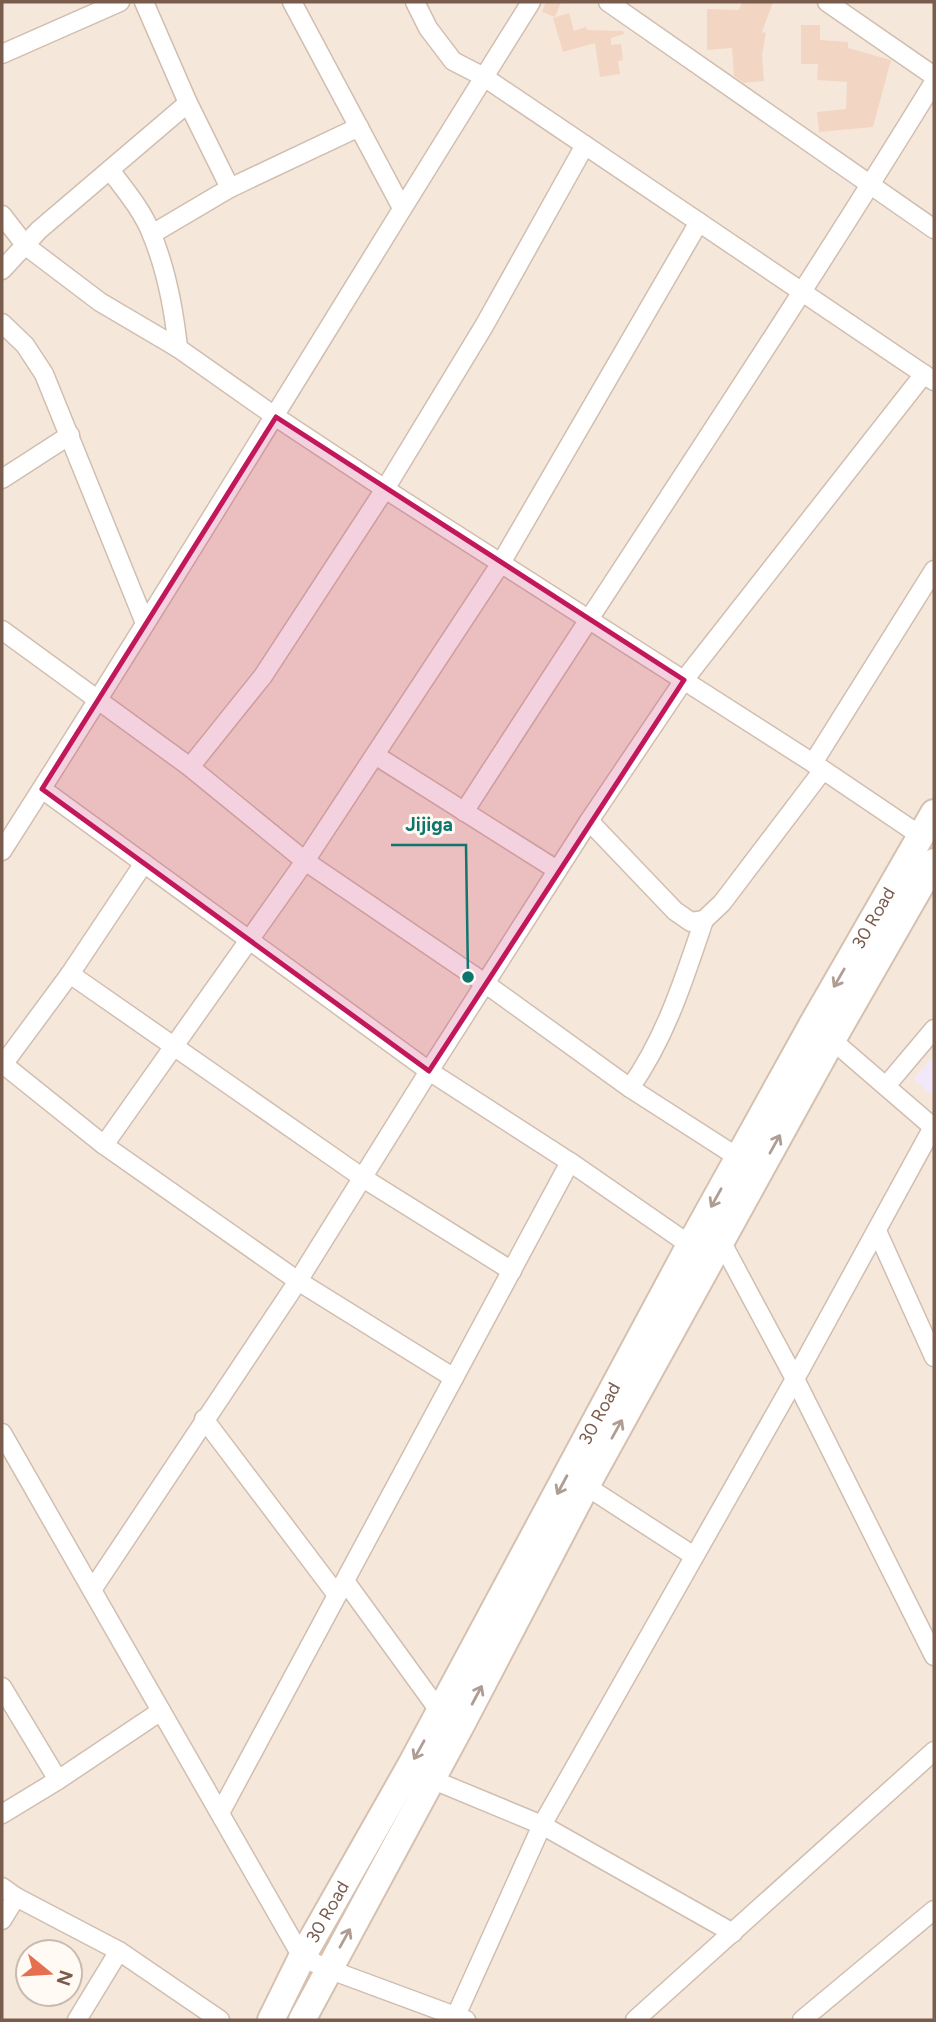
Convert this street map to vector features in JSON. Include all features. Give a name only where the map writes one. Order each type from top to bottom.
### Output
[{"type":"main road","name":"30 Road","points":[[271,2020],[302,1957],[440,1712],[690,1245],[934,813]]},
{"type":"main road","name":"30 Road","points":[[302,2020],[586,1486],[832,1040],[934,862]]},
{"type":"street","points":[[2,54],[120,2]]},
{"type":"street","points":[[144,2],[188,103],[230,188]]},
{"type":"street","points":[[292,2],[402,208]]},
{"type":"street","points":[[92,1590],[298,1281],[557,870],[684,680],[929,377],[484,77],[453,61],[428,28],[415,2]]},
{"type":"street","points":[[2,851],[276,417],[531,2]]},
{"type":"street","points":[[608,2],[934,229]]},
{"type":"street","points":[[827,2],[934,76]]},
{"type":"street","points":[[464,812],[803,292],[934,82]]},
{"type":"street","points":[[2,270],[39,230],[188,103]]},
{"type":"street","points":[[152,234],[230,188],[359,127]]},
{"type":"street","points":[[190,767],[263,676],[385,489],[484,326],[584,145]]},
{"type":"street","points":[[110,170],[152,234],[173,309],[178,348]]},
{"type":"street","points":[[2,215],[26,246],[100,302],[178,348],[385,489],[818,766],[920,836]]},
{"type":"street","points":[[104,1145],[305,861],[501,563],[699,222]]},
{"type":"street","points":[[2,323],[25,345],[44,374],[145,623]]},
{"type":"street","points":[[2,479],[70,435]]},
{"type":"street","points":[[630,1088],[664,1031],[704,920],[722,903],[818,766],[934,570]]},
{"type":"street","points":[[2,630],[190,767],[305,861],[486,984],[630,1088],[738,1158]]},
{"type":"street","points":[[375,755],[557,870]]},
{"type":"street","points":[[42,789],[429,1070],[570,1162],[690,1245]]},
{"type":"street","points":[[589,821],[676,911],[691,922],[704,920]]},
{"type":"street","points":[[144,863],[70,974],[3,1065],[104,1145],[298,1281],[454,1378]]},
{"type":"street","points":[[70,974],[363,1178],[512,1271]]},
{"type":"street","points":[[886,1086],[934,1029]]},
{"type":"street","points":[[2,1433],[302,1957],[459,2019],[541,1825],[796,1379],[934,1128],[832,1040]]},
{"type":"street","points":[[220,1813],[570,1162]]},
{"type":"street","points":[[877,1231],[934,1357]]},
{"type":"street","points":[[721,1241],[796,1379],[934,1656]]},
{"type":"street","points":[[204,1419],[440,1712]]},
{"type":"street","points":[[586,1486],[694,1556]]},
{"type":"street","points":[[2,1687],[58,1780]]},
{"type":"street","points":[[2,1814],[161,1711]]},
{"type":"street","points":[[635,2020],[934,1751]]},
{"type":"street","points":[[431,1779],[541,1825],[733,1933]]},
{"type":"street","points":[[2,1920],[9,1892],[119,1951],[220,2020]]},
{"type":"street","points":[[802,2020],[934,1910]]},
{"type":"street","points":[[76,2020],[119,1951]]},
{"type":"highlighted area","points":[[276,417],[684,680],[429,1071],[42,789]]},
{"type":"shaded area","points":[[2,2],[934,2],[934,2020],[2,2020]]},
{"type":"shaded area","points":[[934,1055],[934,1097],[914,1079]]},
{"type":"building","points":[[546,2],[561,2],[555,17],[542,12]]},
{"type":"building","points":[[742,2],[773,2],[762,32],[766,33],[762,55],[764,81],[744,83],[734,76],[732,48],[707,50],[707,9],[739,10]]},
{"type":"building","points":[[569,13],[574,31],[586,27],[587,30],[623,31],[624,34],[611,38],[611,45],[621,44],[623,60],[618,61],[620,74],[600,77],[595,43],[563,52],[553,18]]},
{"type":"building","points":[[801,25],[820,25],[820,40],[848,42],[848,48],[891,60],[873,127],[819,132],[817,112],[846,109],[847,82],[817,80],[818,64],[801,64]]},
{"type":"place","name":"Jijiga","points":[[468,977]]}]
